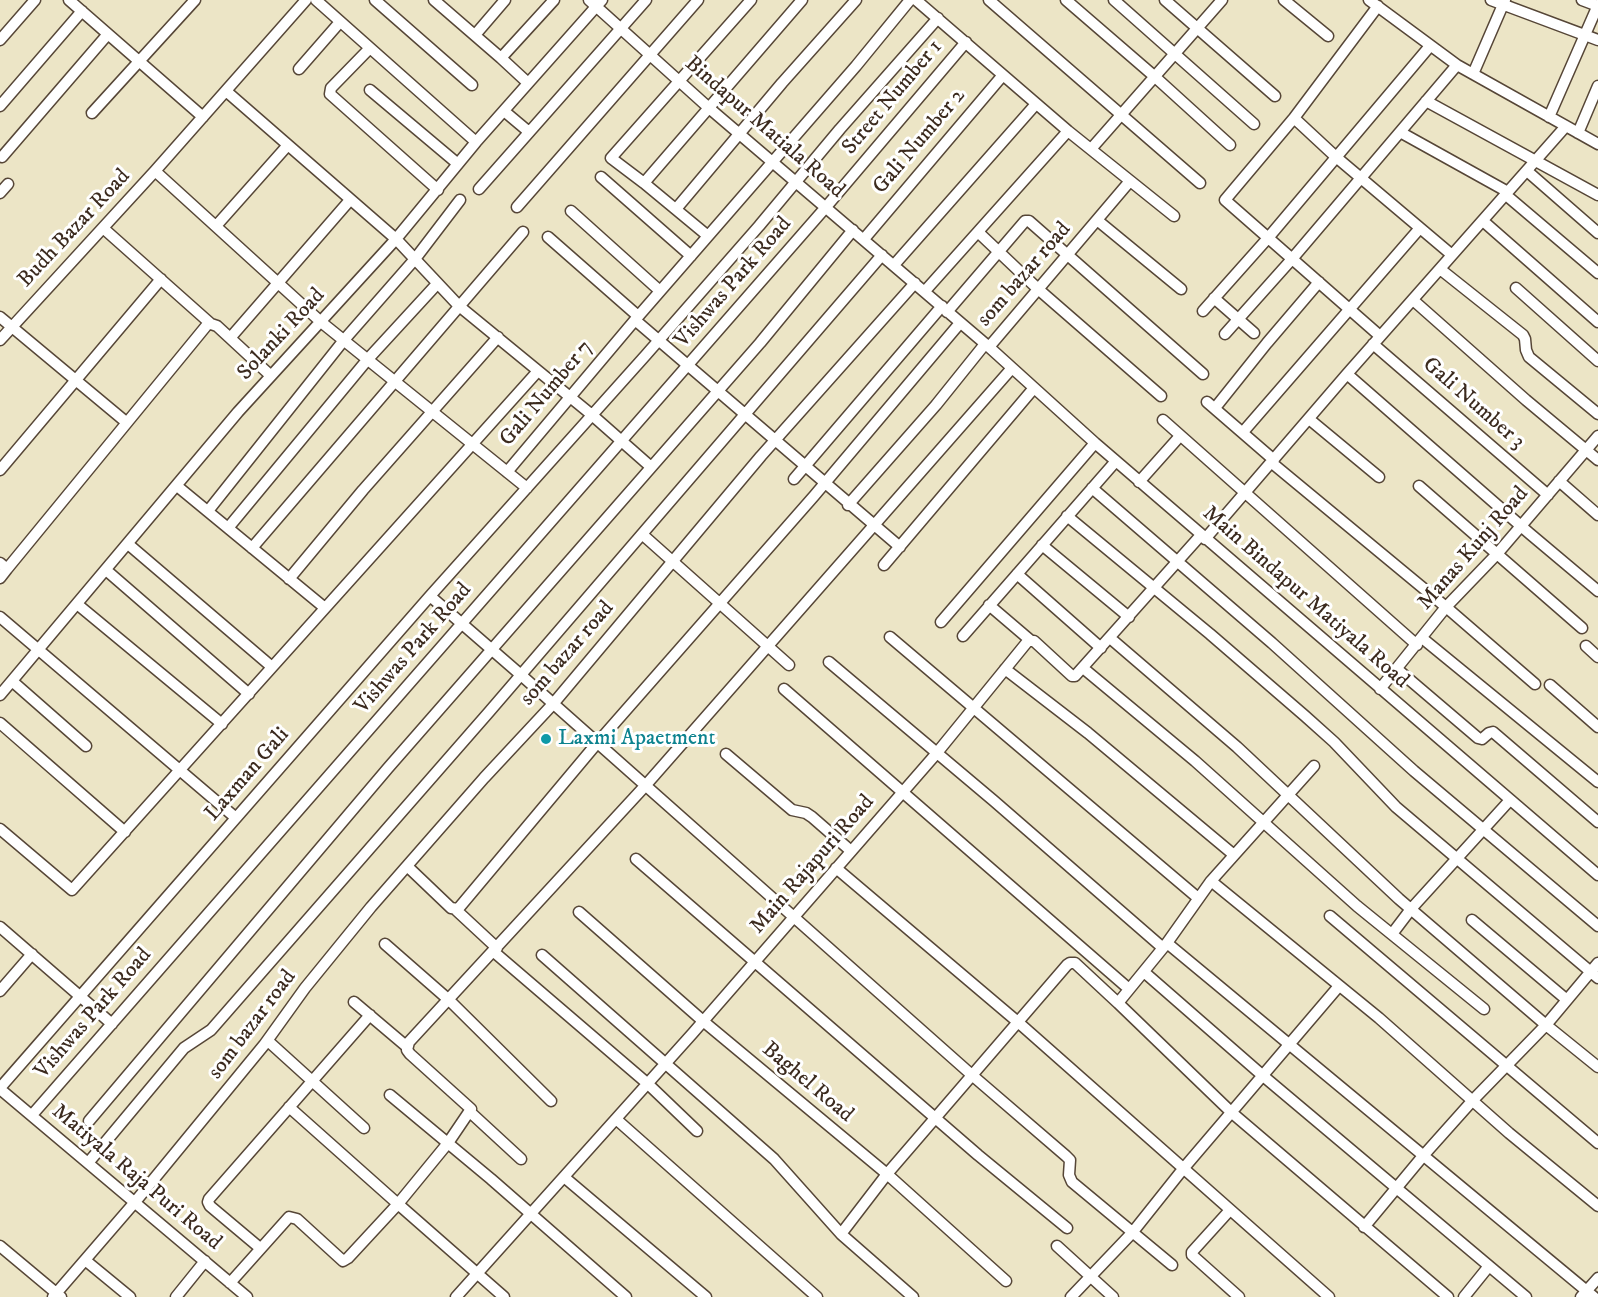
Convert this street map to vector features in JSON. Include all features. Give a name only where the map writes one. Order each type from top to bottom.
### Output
[{"type":"street","points":[[0,40],[35,0]]},
{"type":"street","points":[[92,113],[195,0]]},
{"type":"street","name":"Budh Bazar Road","points":[[0,340],[155,171],[306,0]]},
{"type":"street","points":[[316,0],[476,142]]},
{"type":"street","points":[[375,0],[472,85]]},
{"type":"street","points":[[434,0],[528,83]]},
{"type":"street","points":[[445,9],[453,0]]},
{"type":"street","points":[[475,35],[505,0]]},
{"type":"street","points":[[501,58],[554,0]]},
{"type":"street","points":[[479,189],[645,0]]},
{"type":"street","points":[[517,207],[698,0]]},
{"type":"street","points":[[708,236],[610,158],[751,0]]},
{"type":"street","points":[[644,183],[802,0]]},
{"type":"street","points":[[676,209],[856,0]]},
{"type":"street","name":"Gali Number 7","points":[[155,171],[321,322],[507,472],[910,0]]},
{"type":"street","points":[[916,0],[1068,131],[1174,216]]},
{"type":"street","points":[[989,0],[1200,183]]},
{"type":"street","points":[[1066,0],[1230,145]]},
{"type":"street","points":[[1114,0],[1254,124]]},
{"type":"street","points":[[1165,0],[1275,96]]},
{"type":"street","points":[[1091,149],[1222,0]]},
{"type":"street","points":[[1284,0],[1328,36]]},
{"type":"street","points":[[1491,0],[1504,2],[1598,40]]},
{"type":"street","points":[[1549,117],[1598,6],[1582,0]]},
{"type":"street","name":"Bindapur Matiala Road","points":[[596,2],[621,28],[709,108],[853,230],[866,237],[882,255],[915,283]]},
{"type":"street","name":"Solanki Road","points":[[0,695],[270,375],[396,238],[596,2]]},
{"type":"street","points":[[1473,74],[1504,2]]},
{"type":"street","points":[[1452,255],[1336,157],[1294,118],[1374,3],[1457,65],[1598,144]]},
{"type":"street","points":[[0,106],[76,4],[203,117]]},
{"type":"street","name":"Laxman Gali","points":[[0,1088],[938,18]]},
{"type":"street","points":[[299,69],[340,22]]},
{"type":"street","points":[[2,157],[108,34]]},
{"type":"street","name":"Street Number 1","points":[[826,207],[966,42]]},
{"type":"street","points":[[1203,311],[1268,238],[1430,46]]},
{"type":"street","points":[[370,48],[331,88],[330,94],[438,189]]},
{"type":"street","points":[[1225,334],[1457,65]]},
{"type":"street","name":"Gali Number 2","points":[[866,237],[1003,75]]},
{"type":"street","points":[[1578,133],[1598,86]]},
{"type":"street","points":[[370,90],[458,164]]},
{"type":"street","points":[[226,91],[396,238],[459,306],[622,440],[651,467]]},
{"type":"street","points":[[1426,101],[1598,195]]},
{"type":"street","points":[[894,265],[1036,104]]},
{"type":"street","points":[[504,111],[529,132]]},
{"type":"street","name":"Gali Number 3","points":[[1294,118],[1225,200],[1349,308],[1377,340],[1548,495]]},
{"type":"street","points":[[989,605],[1034,641],[1072,676],[1075,676],[1177,562],[1245,494],[1347,374],[1566,126]]},
{"type":"street","points":[[925,291],[1068,131]]},
{"type":"street","points":[[1400,132],[1507,194],[1598,273]]},
{"type":"street","points":[[216,226],[288,145]]},
{"type":"street","points":[[1527,171],[1598,233]]},
{"type":"street","points":[[600,177],[691,256]]},
{"type":"street","name":"som bazar road","points":[[57,1296],[268,1041],[305,988],[371,907],[484,778],[553,704],[774,441],[915,283],[987,345],[1068,255],[1130,181]]},
{"type":"street","points":[[0,193],[8,184]]},
{"type":"street","points":[[231,337],[350,200]]},
{"type":"street","points":[[208,511],[344,340],[415,259],[460,200]]},
{"type":"street","name":"Vishwas Park Road","points":[[32,1115],[826,207]]},
{"type":"street","points":[[571,211],[660,291]]},
{"type":"street","points":[[794,479],[1027,220],[1203,374]]},
{"type":"street","points":[[1097,220],[1181,289]]},
{"type":"street","points":[[1483,221],[1598,322]]},
{"type":"street","points":[[103,228],[211,324],[231,337],[270,375]]},
{"type":"street","points":[[1243,432],[1420,228]]},
{"type":"street","points":[[89,1120],[366,794],[717,392],[853,230]]},
{"type":"street","points":[[252,548],[523,232]]},
{"type":"street","points":[[979,232],[1038,289],[1161,396]]},
{"type":"street","points":[[548,237],[637,318],[657,341],[900,547]]},
{"type":"street","points":[[88,1163],[184,1048],[211,1029],[643,536],[882,255]]},
{"type":"street","points":[[1440,269],[1523,335],[1530,357],[1598,414]]},
{"type":"street","points":[[0,470],[161,279]]},
{"type":"street","points":[[1319,282],[1211,405],[1273,461],[1536,684]]},
{"type":"street","points":[[228,528],[368,359],[437,284]]},
{"type":"street","points":[[1516,288],[1598,361]]},
{"type":"street","points":[[1214,297],[1254,333]]},
{"type":"street","points":[[1413,300],[1598,460]]},
{"type":"street","points":[[0,317],[126,422]]},
{"type":"street","points":[[455,909],[460,906],[598,742],[825,483],[960,323]]},
{"type":"street","points":[[2,570],[202,330],[211,324]]},
{"type":"street","points":[[290,579],[431,411],[498,337]]},
{"type":"street","points":[[848,505],[987,345]]},
{"type":"street","name":"Main Bindapur Matiyala Road","points":[[987,345],[1139,482],[1598,875]]},
{"type":"street","points":[[406,1046],[645,786],[1012,368]]},
{"type":"street","points":[[0,828],[72,890],[538,371]]},
{"type":"street","points":[[1347,374],[1598,591]]},
{"type":"street","points":[[884,565],[1034,388]]},
{"type":"street","points":[[1309,418],[1379,477]]},
{"type":"street","points":[[1163,420],[1245,494],[1420,642],[1598,782]]},
{"type":"street","points":[[1139,482],[1180,436]]},
{"type":"street","name":"Manas Kunj Road","points":[[1380,689],[1446,607],[1497,554],[1598,436]]},
{"type":"street","points":[[941,622],[1095,443]]},
{"type":"street","points":[[963,636],[1116,461]]},
{"type":"street","points":[[507,472],[527,488]]},
{"type":"street","points":[[1559,482],[1598,515]]},
{"type":"street","points":[[177,486],[325,608]]},
{"type":"street","points":[[1419,486],[1582,628]]},
{"type":"street","points":[[1092,488],[1272,643],[1414,771],[1598,926]]},
{"type":"street","points":[[1067,516],[1305,716],[1334,742],[1396,807],[1594,975]]},
{"type":"street","points":[[643,536],[789,665]]},
{"type":"street","points":[[128,544],[272,667]]},
{"type":"street","points":[[1042,545],[1129,616]]},
{"type":"street","points":[[106,570],[249,694]]},
{"type":"street","points":[[1017,574],[1101,648]]},
{"type":"street","points":[[430,596],[598,742],[972,1076],[1068,1158],[1071,1164],[1069,1175],[1072,1182],[1172,1265]]},
{"type":"street","points":[[77,604],[222,724]]},
{"type":"street","points":[[0,617],[179,772],[236,818]]},
{"type":"street","points":[[890,637],[1198,898]]},
{"type":"street","points":[[1110,638],[1288,793],[1411,909],[1598,1067]]},
{"type":"street","name":"Main Rajapuri Road","points":[[456,1297],[648,1084],[794,917],[936,754],[1030,640]]},
{"type":"street","points":[[1586,646],[1598,657]]},
{"type":"street","points":[[829,662],[1165,945],[1290,1043],[1587,1295],[1598,1278]]},
{"type":"street","points":[[1083,668],[1264,821],[1357,906],[1485,1009]]},
{"type":"street","points":[[1005,669],[1088,733],[1234,855]]},
{"type":"street","points":[[1398,669],[1478,738],[1482,739],[1493,732],[1598,822]]},
{"type":"street","points":[[12,681],[86,746]]},
{"type":"street","points":[[1550,685],[1598,727]]},
{"type":"street","points":[[784,688],[1129,989]]},
{"type":"street","points":[[0,723],[125,832]]},
{"type":"street","points":[[726,754],[792,810],[806,813],[851,851]]},
{"type":"street","points":[[1118,1003],[1165,945],[1211,881],[1314,766]]},
{"type":"street","points":[[1392,934],[1411,909],[1510,800]]},
{"type":"street","points":[[636,859],[1067,1228]]},
{"type":"street","points":[[407,866],[455,909],[495,950],[648,1084],[697,1131]]},
{"type":"street","points":[[836,868],[1018,1023],[1324,1295]]},
{"type":"street","points":[[1211,881],[1340,986],[1509,1133],[1598,1206]]},
{"type":"street","name":"Baghel Road","points":[[579,912],[703,1021],[887,1174],[1006,1281]]},
{"type":"street","points":[[1330,916],[1598,1143]]},
{"type":"street","points":[[1472,920],[1567,1000]]},
{"type":"street","points":[[0,927],[112,1024]]},
{"type":"street","points":[[385,944],[449,1000],[551,1101]]},
{"type":"street","points":[[0,991],[32,954]]},
{"type":"street","points":[[542,955],[774,1159],[841,1234],[913,1297]]},
{"type":"street","points":[[841,1234],[887,1174],[1067,965],[1073,962],[1231,1112],[1448,1297]]},
{"type":"street","points":[[1364,1227],[1423,1155],[1473,1100],[1546,1025],[1567,1000],[1594,975],[1598,963]]},
{"type":"street","points":[[1144,972],[1262,1075],[1526,1297]]},
{"type":"street","points":[[1071,1297],[1132,1233],[1183,1168],[1340,986]]},
{"type":"street","points":[[230,1283],[285,1220],[292,1217],[341,1260],[346,1260],[398,1203],[448,1143],[470,1112],[470,1106],[410,1054],[406,1046],[354,1002]]},
{"type":"street","points":[[260,1248],[208,1203],[370,1016]]},
{"type":"street","points":[[268,1041],[364,1128]]},
{"type":"street","name":"Matiyala Raja Puri Road","points":[[0,1088],[247,1297]]},
{"type":"street","points":[[390,1095],[626,1297]]},
{"type":"street","points":[[290,1107],[504,1297]]},
{"type":"street","points":[[470,1112],[521,1159]]},
{"type":"street","points":[[616,1119],[817,1297]]},
{"type":"street","points":[[564,1177],[705,1297]]},
{"type":"street","points":[[1230,1210],[1192,1255],[1239,1297]]},
{"type":"street","points":[[0,1246],[57,1296]]},
{"type":"street","points":[[1057,1246],[1113,1297]]},
{"type":"street","points":[[85,1260],[130,1297]]},
{"type":"street","points":[[176,1297],[205,1262]]},
{"type":"street","points":[[1464,1297],[1489,1266]]},
{"type":"place","name":"Laxmi Apaetment","points":[[546,739]]}]
